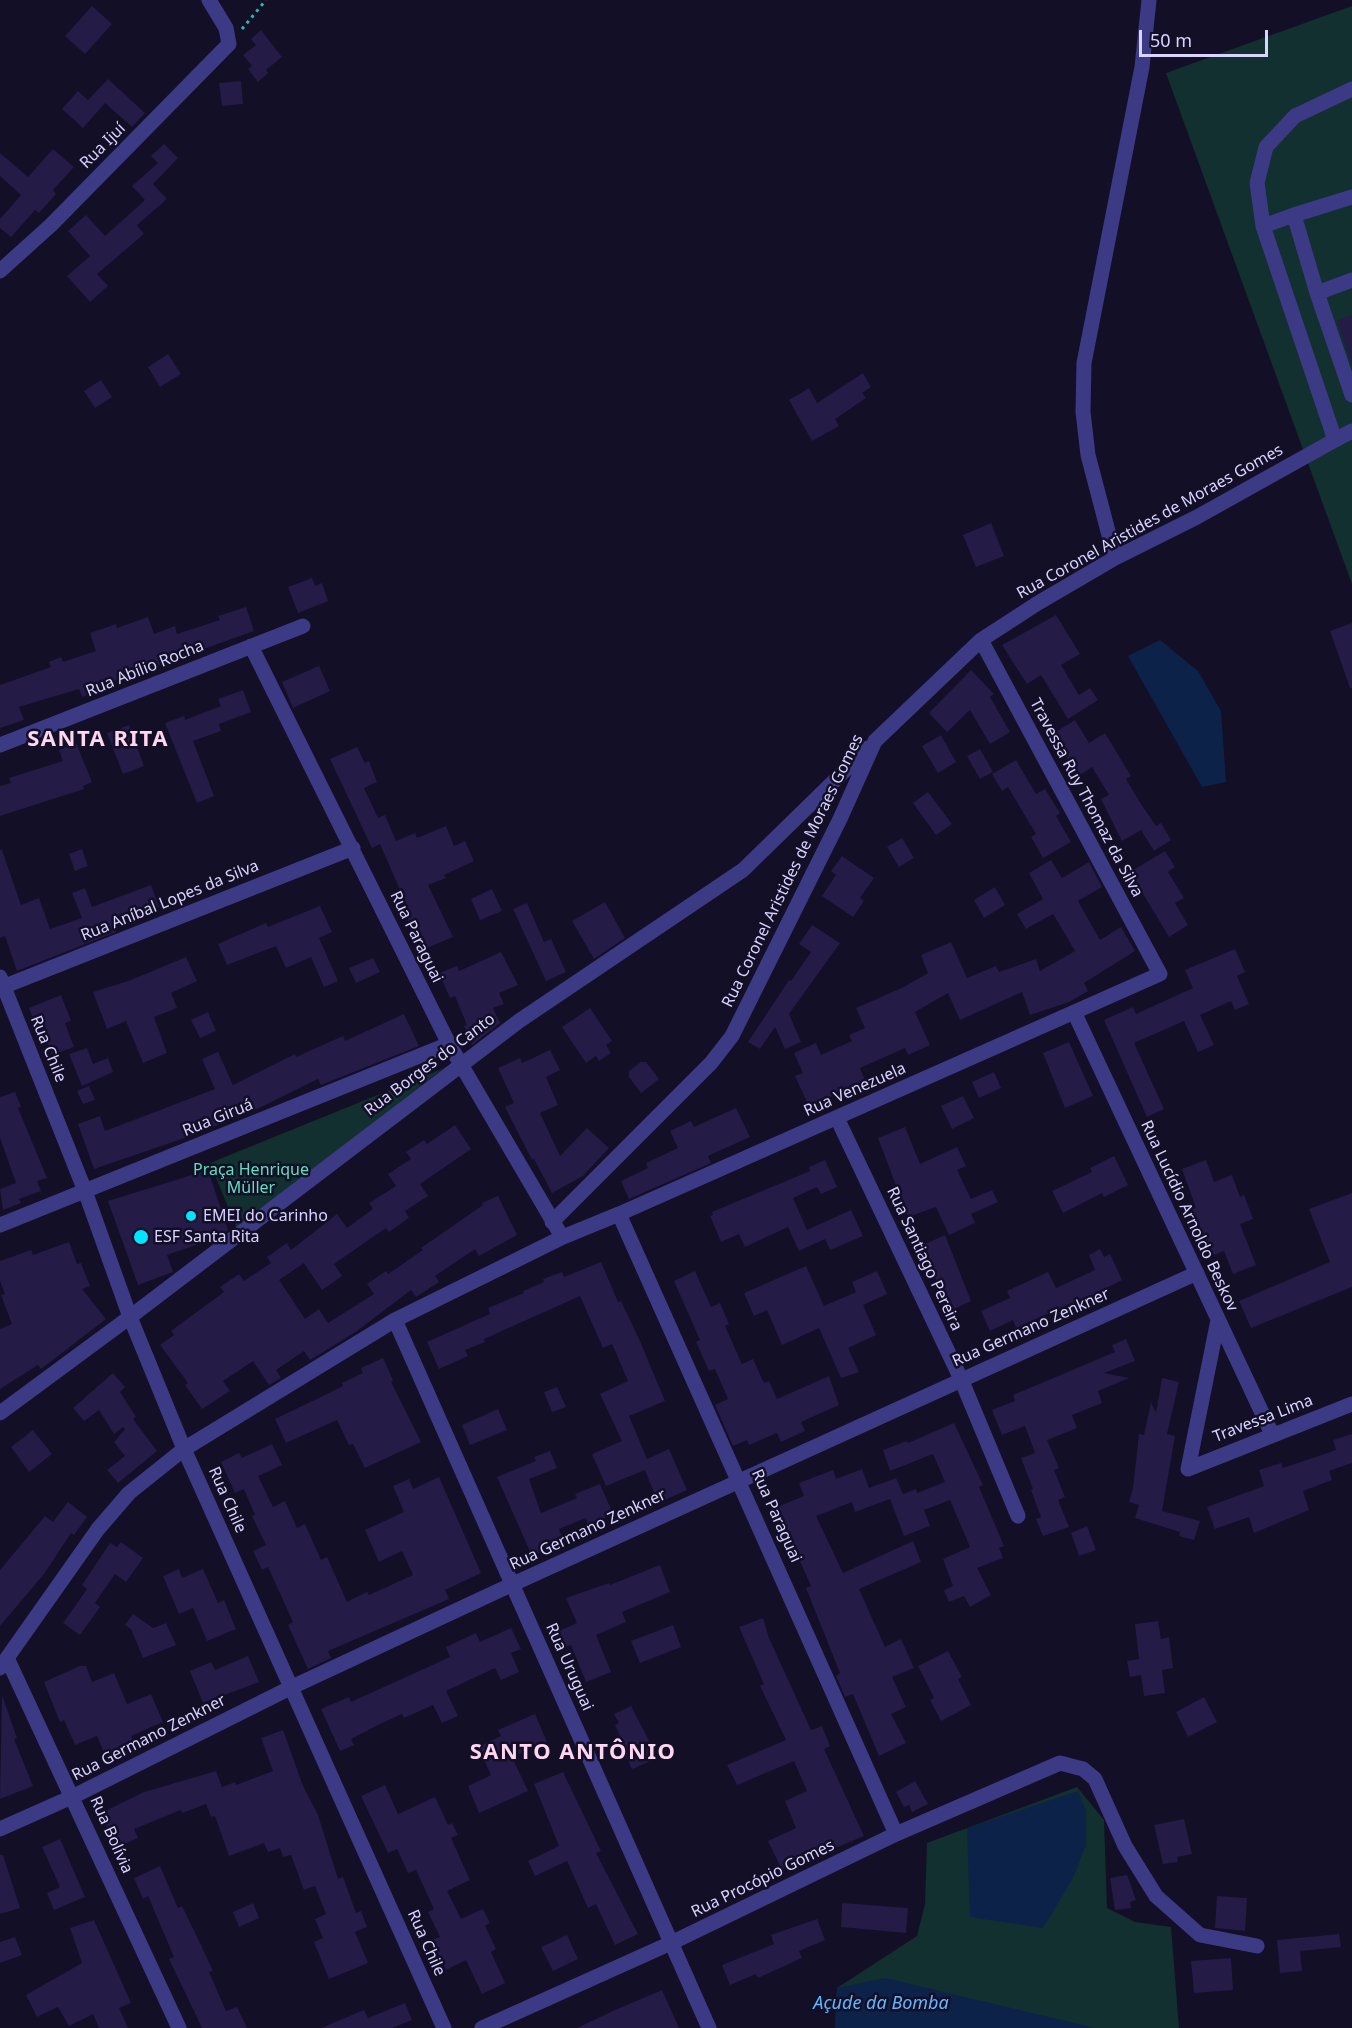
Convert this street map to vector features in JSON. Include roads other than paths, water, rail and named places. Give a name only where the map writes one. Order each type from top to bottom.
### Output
[{"type":"street","name":"Rua Ijuí","points":[[0,271],[51,225],[229,44],[226,28],[209,0]]},
{"type":"street","points":[[1115,558],[1088,455],[1083,412],[1084,363],[1142,67],[1149,0]]},
{"type":"street","points":[[1335,440],[1263,226],[1257,183],[1266,147],[1295,116],[1352,89]]},
{"type":"street","points":[[1263,226],[1352,197]]},
{"type":"street","points":[[1294,215],[1317,293],[1352,395]]},
{"type":"street","points":[[1317,293],[1352,280]]},
{"type":"street","name":"Rua Coronel Aristides de Moraes Gomes","points":[[552,1222],[711,1063],[732,1035],[840,819],[875,741],[981,640],[1038,603],[1115,558],[1197,517],[1352,431]]},
{"type":"street","name":"Rua Abílio Rocha","points":[[0,745],[303,626]]},
{"type":"street","name":"Travessa Ruy Thomaz da Silva","points":[[981,640],[1160,974]]},
{"type":"street","name":"Rua Paraguai","points":[[251,646],[460,1065],[563,1237]]},
{"type":"street","name":"Rua Borges do Canto","points":[[0,1413],[519,1021],[743,870],[875,741]]},
{"type":"street","name":"Rua Aníbal Lopes da Silva","points":[[1,984],[353,848]]},
{"type":"street","name":"Rua Venezuela","points":[[563,1237],[1160,974]]},
{"type":"street","name":"Rua Chile","points":[[1,984],[86,1191],[130,1317],[184,1449],[444,2028]]},
{"type":"street","name":"Rua Lucídio Arnoldo Beskov","points":[[1074,1012],[1272,1434]]},
{"type":"street","name":"Rua Giruá","points":[[0,1225],[449,1044]]},
{"type":"street","name":"Rua Santiago Pereira","points":[[837,1118],[961,1379],[1018,1516]]},
{"type":"street","name":"Rua Paraguai","points":[[619,1214],[740,1480],[896,1834]]},
{"type":"street","points":[[4,1663],[98,1529],[129,1493],[184,1449],[395,1320],[563,1237]]},
{"type":"street","name":"Rua Germano Zenkner","points":[[0,1829],[74,1796],[292,1687],[513,1584],[1197,1273]]},
{"type":"street","name":"Rua Uruguai","points":[[395,1320],[709,2028]]},
{"type":"street","name":"Travessa Lima","points":[[1218,1320],[1188,1468],[1352,1404]]},
{"type":"street","name":"Rua Bolívia","points":[[4,1663],[74,1796],[179,2028]]},
{"type":"street","name":"Rua Procópio Gomes","points":[[482,2028],[671,1943],[896,1834],[1060,1763],[1083,1769],[1095,1779],[1125,1846],[1156,1896],[1200,1935],[1257,1947]]},
{"type":"water","points":[[1160,640],[1198,671],[1221,711],[1226,782],[1202,787],[1128,656]]},
{"type":"water","points":[[1078,1791],[1086,1811],[1086,1845],[1072,1880],[1043,1928],[970,1917],[967,1828]]},
{"type":"water","name":"Açude da Bomba","points":[[885,1978],[1095,2028],[835,2028],[837,1988]]},
{"type":"place","name":"EMEI do Carinho","points":[[191,1216]]},
{"type":"place","name":"ESF Santa Rita","points":[[141,1237]]},
{"type":"district","name":"SANTA RITA","points":[[98,740]]},
{"type":"district","name":"SANTO ANTÔNIO","points":[[573,1753]]},
{"type":"park label","name":"Praça Henrique Müller","points":[[251,1179]]}]
